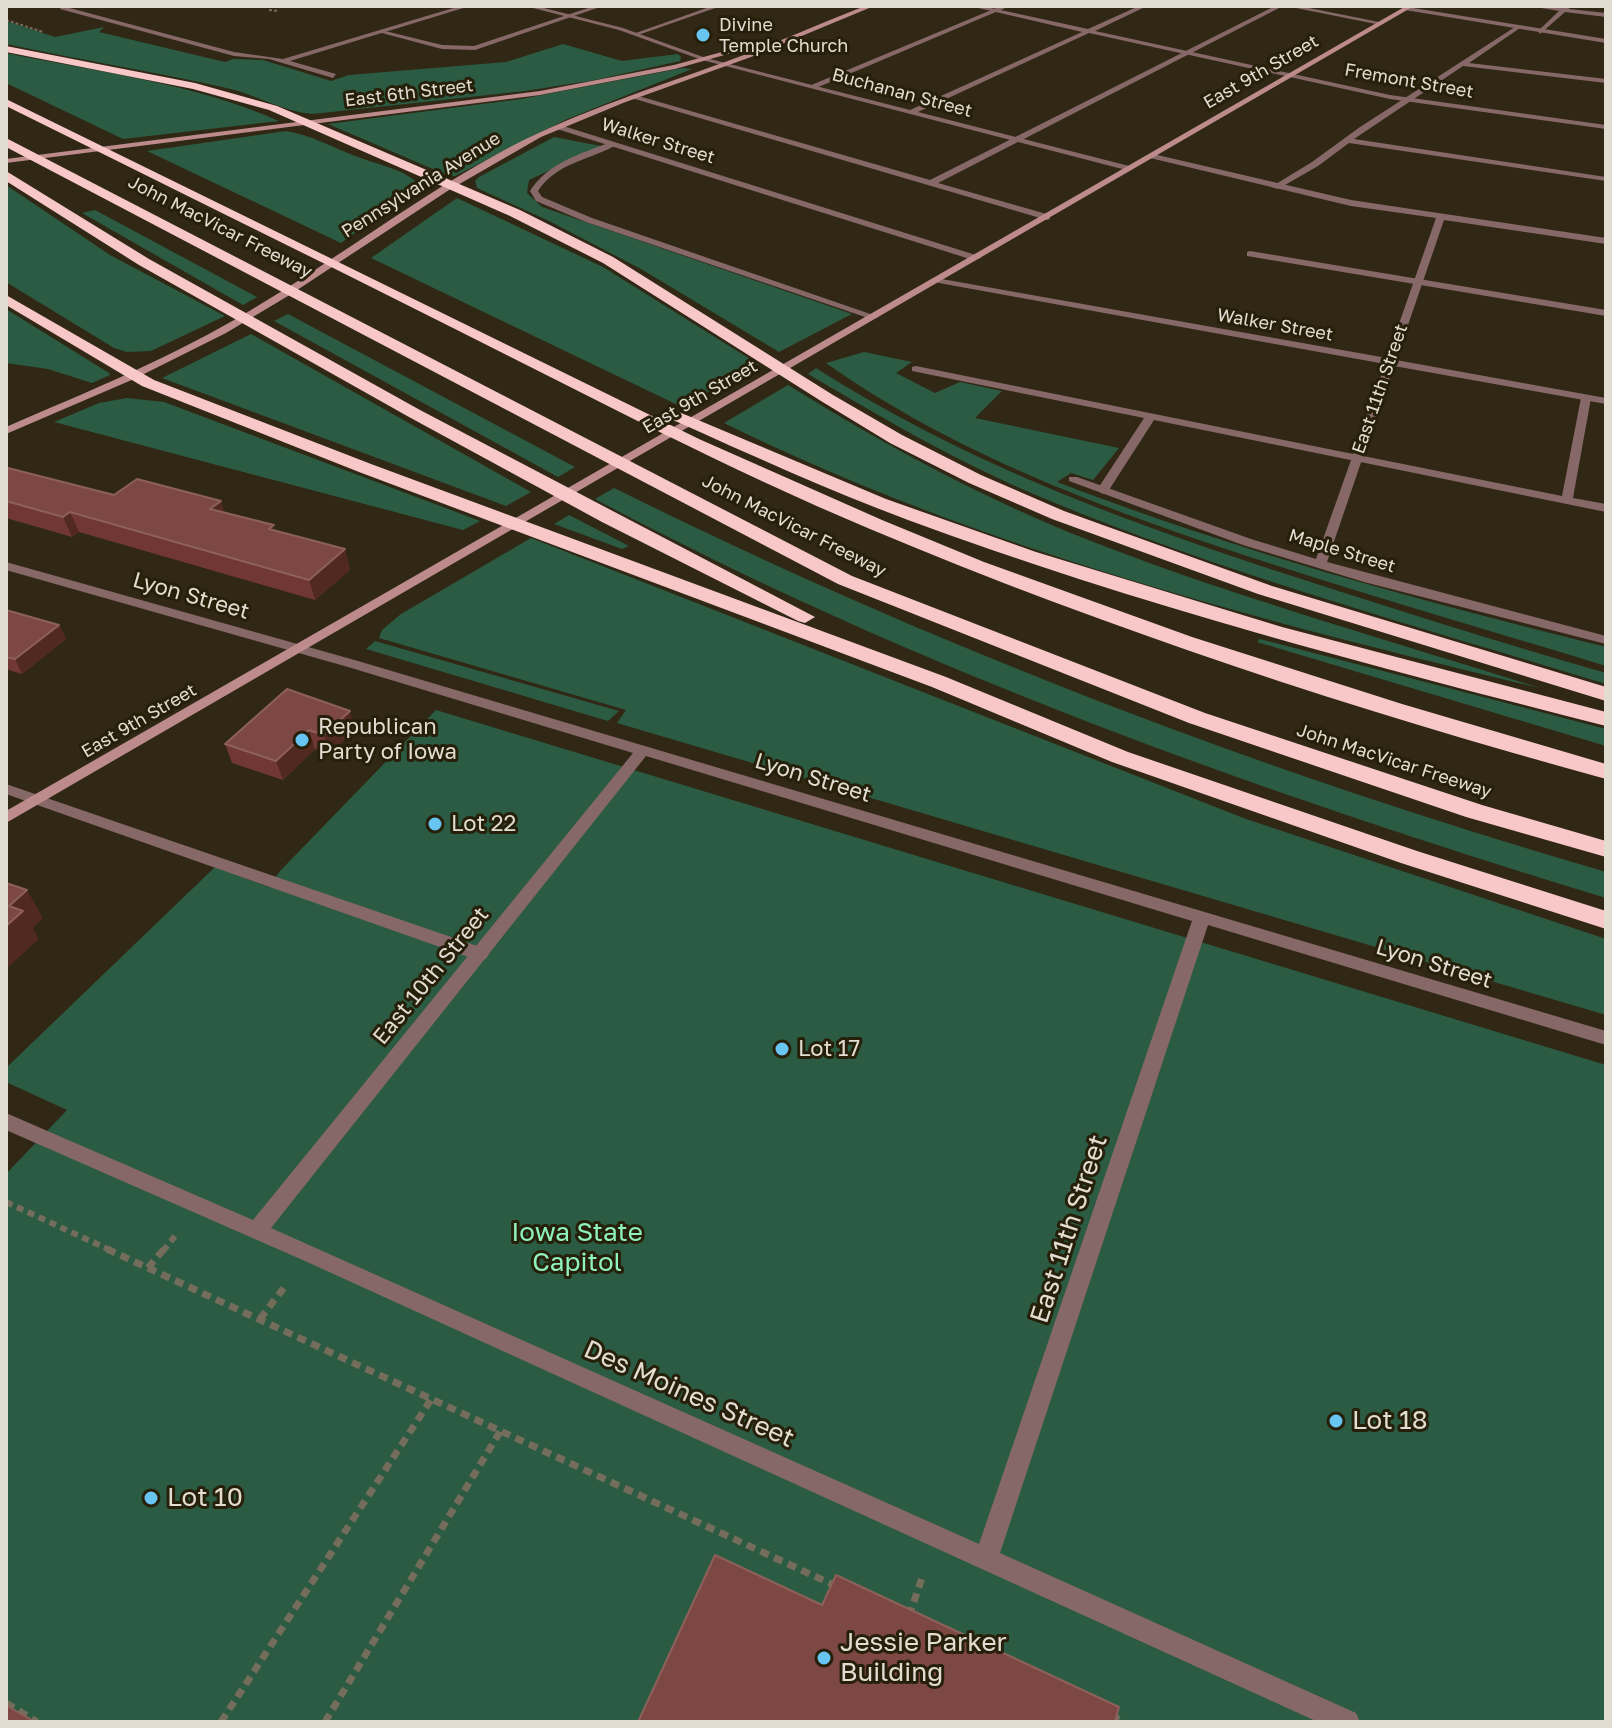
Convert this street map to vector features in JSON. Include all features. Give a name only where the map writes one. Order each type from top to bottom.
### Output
[{"type":"highway","points":[[6,49],[230,94],[306,122],[452,185],[608,260],[827,398],[896,439],[975,479],[1084,525],[1265,590],[1606,694]]},
{"type":"highway","name":"John MacVicar Freeway","points":[[6,102],[774,480],[1008,577],[1167,635],[1421,718],[1606,772]]},
{"type":"highway","name":"John MacVicar Freeway","points":[[6,142],[845,580],[1197,718],[1474,811],[1606,849]]},
{"type":"highway","points":[[6,175],[130,254],[408,411],[665,550],[939,682]]},
{"type":"highway","points":[[6,299],[133,375],[365,468],[939,682],[1120,757],[1409,857],[1606,920]]},
{"type":"highway","points":[[456,323],[804,472],[946,528],[1145,594],[1304,642],[1606,719]]},
{"type":"main road","name":"Pennsylvania Avenue","points":[[6,431],[203,341],[281,296],[397,219],[513,149],[632,97],[727,64],[871,6]]},
{"type":"main road","name":"East 9th Street","points":[[6,818],[1409,7]]},
{"type":"main road","name":"East 6th Street","points":[[6,161],[540,93],[704,59],[811,28]]},
{"type":"street","points":[[284,60],[467,6]]},
{"type":"street","name":"Buchanan Street","points":[[528,6],[636,34],[704,59],[1130,169]]},
{"type":"street","points":[[381,32],[442,47],[475,48],[600,6]]},
{"type":"street","points":[[636,34],[718,6]]},
{"type":"street","name":"Fremont Street","points":[[973,6],[1407,100],[1606,127]]},
{"type":"street","points":[[813,86],[1007,6]]},
{"type":"street","points":[[912,112],[1144,6]]},
{"type":"street","points":[[931,183],[1280,6]]},
{"type":"street","points":[[1289,6],[1381,23]]},
{"type":"street","points":[[1533,6],[1606,15]]},
{"type":"street","points":[[1409,7],[1606,41]]},
{"type":"street","points":[[62,8],[234,54],[284,60],[333,76]]},
{"type":"street","points":[[1540,32],[1566,8]]},
{"type":"street","points":[[1275,187],[1517,28]]},
{"type":"street","points":[[1461,64],[1606,81]]},
{"type":"street","points":[[632,97],[1047,217]]},
{"type":"street","name":"Walker Street","points":[[560,127],[976,258]]},
{"type":"street","points":[[1349,141],[1606,179]]},
{"type":"street","points":[[614,144],[565,164],[539,180],[534,191],[539,199],[693,257],[874,317]]},
{"type":"street","points":[[1153,156],[1351,203],[1606,241]]},
{"type":"street","name":"East 11th Street","points":[[1321,562],[1441,216]]},
{"type":"street","points":[[1250,254],[1606,313]]},
{"type":"street","name":"Walker Street","points":[[939,280],[1606,401]]},
{"type":"street","points":[[916,369],[1148,420],[1357,457],[1606,508]]},
{"type":"street","points":[[1567,500],[1586,398]]},
{"type":"street","points":[[1103,490],[1148,420]]},
{"type":"street","name":"Maple Street","points":[[1073,479],[1247,542],[1369,579],[1606,640]]},
{"type":"street","name":"Lyon Street","points":[[6,566],[301,649],[1606,1038]]},
{"type":"street","name":"East 10th Street","points":[[257,1230],[643,750]]},
{"type":"street","points":[[6,789],[480,954]]},
{"type":"street","name":"East 11th Street","points":[[986,1559],[1202,917]]},
{"type":"street","name":"Des Moines Street","points":[[6,1121],[257,1230],[1347,1722]]},
{"type":"path","points":[[269,10],[279,11]]},
{"type":"path","points":[[6,20],[45,33]]},
{"type":"path","points":[[6,1202],[851,1594]]},
{"type":"path","points":[[148,1268],[176,1235]]},
{"type":"path","points":[[260,1320],[286,1285]]},
{"type":"path","points":[[221,1722],[432,1398]]},
{"type":"path","points":[[325,1722],[501,1430]]},
{"type":"path","points":[[907,1620],[923,1575]]},
{"type":"path","points":[[893,1614],[921,1627]]},
{"type":"path","points":[[6,1703],[37,1722]]},
{"type":"path","points":[[1099,1710],[1125,1722]]},
{"type":"green space","points":[[6,21],[55,37],[104,27],[99,32],[225,62],[233,59],[263,60],[331,81],[349,75],[506,62],[563,44],[622,61],[678,54],[681,57],[680,61],[595,80],[525,91],[313,114],[231,89],[6,44]]},
{"type":"green space","points":[[6,53],[179,88],[279,121],[123,139],[6,83]]},
{"type":"green space","points":[[683,68],[692,69],[565,120],[455,176],[328,124],[521,99]]},
{"type":"green space","points":[[286,131],[399,171],[421,186],[341,243],[147,151]]},
{"type":"green space","points":[[554,137],[601,146],[529,180],[527,193],[542,207],[852,314],[779,352],[641,269],[477,188],[475,181],[479,177]]},
{"type":"green space","points":[[6,185],[110,255],[225,316],[151,351],[127,352],[114,348],[6,282]]},
{"type":"green space","points":[[457,198],[603,267],[758,364],[682,407],[371,258]]},
{"type":"green space","points":[[95,210],[257,297],[243,305],[82,213]]},
{"type":"green space","points":[[6,309],[110,375],[92,383],[48,369],[6,363]]},
{"type":"green space","points":[[288,314],[575,467],[558,477],[274,321]]},
{"type":"green space","points":[[251,334],[531,492],[506,506],[162,378]]},
{"type":"green space","points":[[864,352],[912,362],[896,373],[935,393],[960,382],[1002,391],[975,418],[1119,448],[1093,480],[1071,473],[1057,482],[1329,573],[1606,647],[1606,666],[1247,556],[1052,485],[913,418],[826,363]]},
{"type":"green space","points":[[816,368],[924,430],[1090,505],[1264,567],[1606,673],[1606,684],[1251,575],[1043,498],[953,456],[808,374]]},
{"type":"green space","points":[[788,385],[938,471],[1056,527],[1261,601],[1540,688],[1229,609],[1021,545],[820,468],[724,423]]},
{"type":"green space","points":[[127,398],[164,402],[480,521],[463,530],[54,422],[99,403]]},
{"type":"green space","points":[[614,488],[855,601],[1101,702],[1352,792],[1606,872],[1606,898],[1218,770],[964,672],[716,561],[595,499]]},
{"type":"green space","points":[[569,515],[629,546],[622,549],[554,524]]},
{"type":"green space","points":[[531,538],[1246,819],[1606,939],[1606,1015],[617,723],[626,710],[379,638],[382,630],[401,614]]},
{"type":"green space","points":[[1260,639],[1606,729],[1606,746],[1257,642]]},
{"type":"green space","points":[[375,641],[619,711],[608,721],[366,649]]},
{"type":"green space","name":"Iowa State Capitol","points":[[436,710],[1606,1065],[1606,1722],[6,1722],[6,1174],[67,1110],[6,1082],[6,1068],[215,867],[269,887],[280,871]]},
{"type":"building","points":[[8,468],[114,495],[137,479],[221,501],[210,509],[274,525],[269,529],[345,549],[309,580],[70,512],[63,517],[6,501]]},
{"type":"building","points":[[6,610],[59,625],[15,659],[6,657]]},
{"type":"building","points":[[287,689],[350,711],[324,735],[309,730],[276,761],[225,744]]},
{"type":"building","points":[[6,883],[27,890],[9,906],[23,911],[6,926]]},
{"type":"building","name":"Jessie Parker Building","points":[[715,1555],[822,1605],[836,1575],[1119,1707],[1115,1722],[638,1722]]},
{"type":"building","points":[[6,1705],[35,1722],[6,1722]]},
{"type":"place","name":"Divine Temple Church","points":[[703,35]]},
{"type":"place","name":"Republican Party of Iowa","points":[[302,740]]},
{"type":"place","name":"Lot 22","points":[[435,824]]},
{"type":"place","name":"Lot 17","points":[[782,1049]]},
{"type":"place","name":"Lot 18","points":[[1336,1421]]},
{"type":"place","name":"Lot 10","points":[[151,1498]]},
{"type":"place","name":"Jessie Parker Building","points":[[824,1658]]}]
